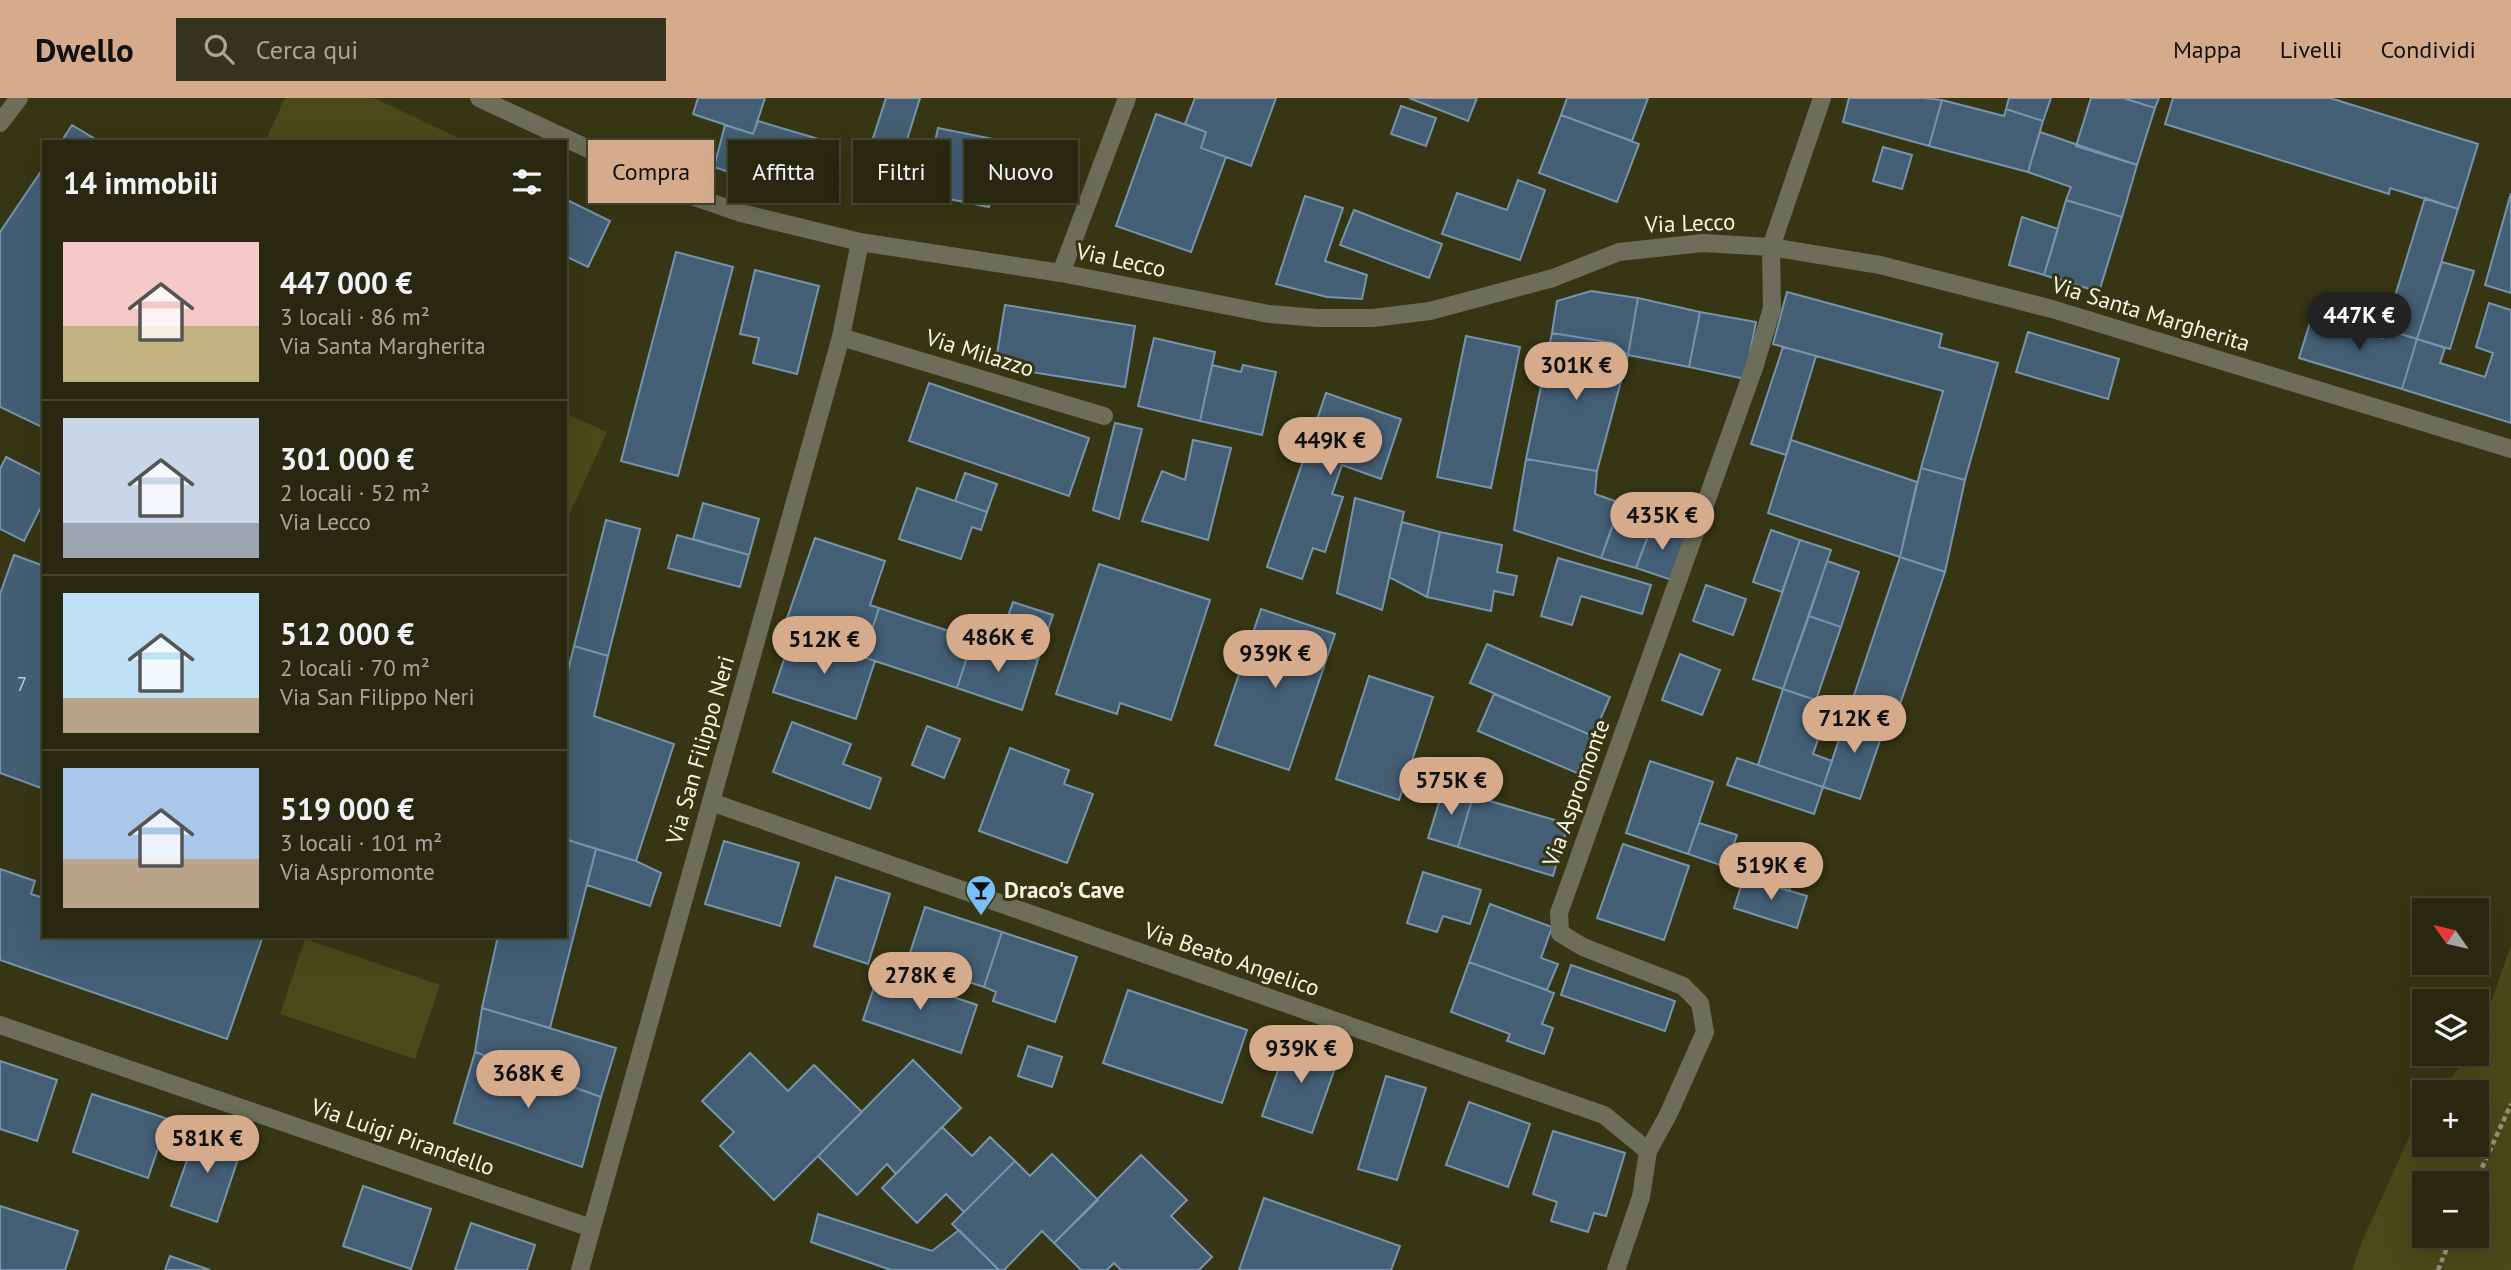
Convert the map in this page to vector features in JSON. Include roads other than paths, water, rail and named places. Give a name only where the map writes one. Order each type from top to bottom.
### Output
[{"type":"street","points":[[0,113],[9,98]]},
{"type":"street","points":[[0,123],[19,98]]},
{"type":"street","name":"Via Lecco","points":[[479,98],[683,192],[741,213],[860,242],[1061,273],[1269,314],[1317,318],[1373,318],[1430,311],[1553,278],[1619,252],[1703,243],[1771,247]]},
{"type":"street","points":[[1061,273],[1127,98]]},
{"type":"street","points":[[1771,247],[1822,98]]},
{"type":"street","name":"Via San Filippo Neri","points":[[580,1270],[841,337],[860,242]]},
{"type":"street","name":"Via Santa Margherita","points":[[1771,247],[1880,265],[2052,309],[2511,449]]},
{"type":"street","name":"Via Aspromonte","points":[[1616,1270],[1641,1197],[1648,1151],[1668,1115],[1705,1032],[1700,1003],[1683,986],[1583,947],[1560,933],[1559,913],[1755,365],[1772,308],[1771,247]]},
{"type":"street","name":"Via Milazzo","points":[[841,337],[1104,416]]},
{"type":"street","name":"Via Beato Angelico","points":[[711,803],[1604,1115],[1648,1151]]},
{"type":"street","name":"Via Luigi Pirandello","points":[[0,1025],[591,1228]]},
{"type":"place","name":"Draco's Cave","points":[[981,917]]}]
